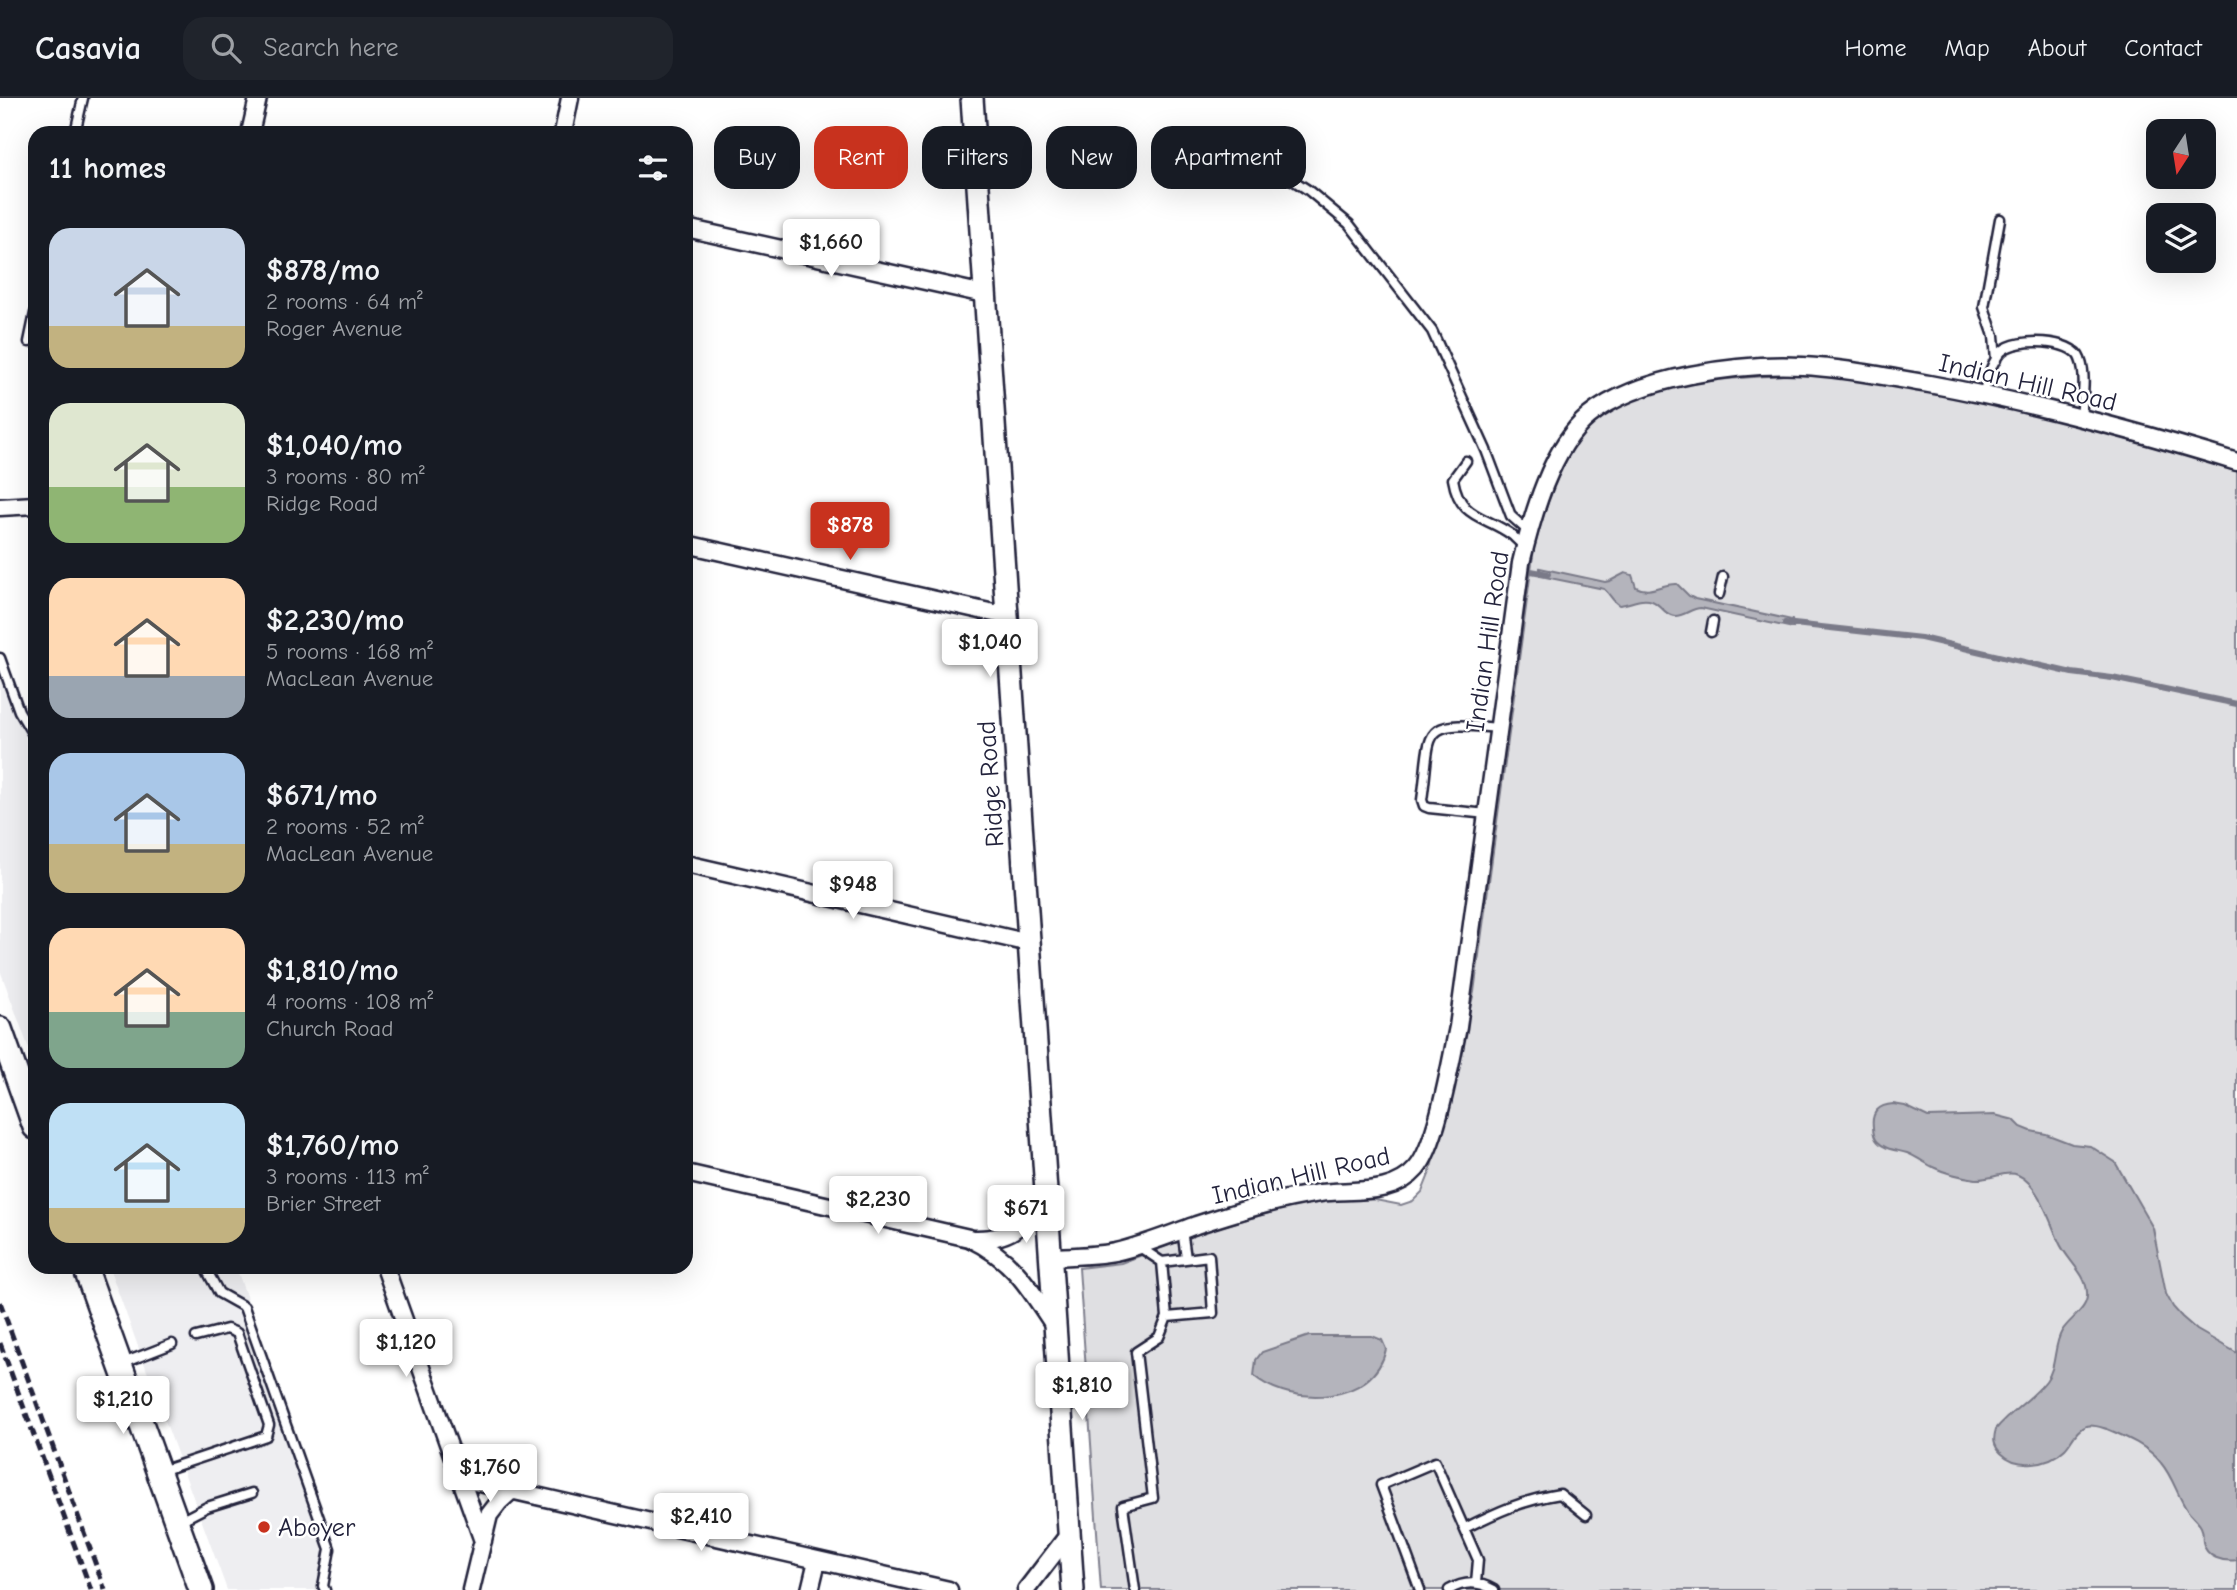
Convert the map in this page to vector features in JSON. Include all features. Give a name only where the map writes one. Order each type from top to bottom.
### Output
[{"type":"main road","points":[[0,1030],[28,1108]]},
{"type":"main road","points":[[88,1274],[201,1590]]},
{"type":"street","points":[[252,126],[258,98]]},
{"type":"street","points":[[564,126],[570,98]]},
{"type":"street","name":"Ridge Road","points":[[972,98],[1073,1590]]},
{"type":"street","points":[[693,230],[984,294]]},
{"type":"street","name":"Indian Hill Road","points":[[1051,1257],[1113,1252],[1247,1209],[1319,1193],[1387,1187],[1404,1180],[1416,1169],[1426,1153],[1436,1120],[1458,1027],[1498,728],[1527,539],[1548,477],[1572,435],[1588,417],[1609,403],[1665,381],[1728,370],[1801,366],[1848,370],[1983,395],[2081,418],[2237,462]]},
{"type":"street","points":[[0,507],[28,505]]},
{"type":"street","points":[[693,546],[1007,616]]},
{"type":"street","points":[[693,866],[1029,943]]},
{"type":"street","points":[[693,1176],[968,1238],[988,1239],[1015,1230],[1031,1214],[1045,1188]]},
{"type":"street","points":[[968,1238],[990,1248],[1024,1280],[1055,1327]]},
{"type":"street","points":[[388,1274],[483,1541]]},
{"type":"street","points":[[462,1479],[949,1590]]},
{"type":"street","points":[[471,1590],[489,1515],[511,1491]]},
{"type":"street","points":[[1026,1590],[1069,1534]]},
{"type":"street","points":[[810,1590],[817,1561]]},
{"type":"lane","points":[[77,126],[83,98]]},
{"type":"lane","points":[[1306,189],[1349,224],[1432,331],[1486,450],[1511,516],[1527,539]]},
{"type":"lane","points":[[1983,395],[1996,359],[1994,336],[1984,307],[2000,219]]},
{"type":"lane","points":[[1996,359],[2011,344],[2029,341],[2047,342],[2075,352],[2080,358],[2083,384],[2081,418]]},
{"type":"lane","points":[[1466,461],[1452,479],[1455,494],[1478,519],[1527,539]]},
{"type":"lane","points":[[1719,594],[1723,576]]},
{"type":"lane","points":[[1711,632],[1713,621]]},
{"type":"lane","points":[[0,658],[19,711],[28,726]]},
{"type":"lane","points":[[1487,814],[1424,806],[1422,800],[1427,750],[1430,739],[1437,730],[1444,727],[1457,725],[1498,728]]},
{"type":"lane","points":[[1182,1230],[1186,1258]]},
{"type":"lane","points":[[1137,1246],[1162,1262],[1209,1256],[1213,1313],[1167,1317]]},
{"type":"lane","points":[[1136,1590],[1123,1506],[1153,1498],[1136,1352],[1159,1337],[1167,1317],[1162,1262]]},
{"type":"lane","points":[[209,1274],[219,1293],[244,1307],[330,1549],[323,1586],[325,1590]]},
{"type":"lane","points":[[159,1472],[266,1436],[269,1425],[237,1333],[227,1329],[196,1337]]},
{"type":"lane","points":[[120,1364],[173,1345]]},
{"type":"lane","points":[[1420,1590],[1381,1485],[1435,1462],[1478,1560],[1476,1583]]},
{"type":"lane","points":[[177,1522],[207,1507],[252,1493]]},
{"type":"lane","points":[[1465,1528],[1504,1508],[1560,1494],[1586,1515]]},
{"type":"lane","points":[[1449,1590],[1463,1584],[1476,1583],[1494,1590]]},
{"type":"shaded area","points":[[1804,374],[1958,397],[2054,419],[2237,470],[2237,1590],[1101,1590],[1079,1268],[1121,1263],[1208,1230],[1301,1204],[1341,1198],[1365,1198],[1401,1205],[1413,1201],[1422,1192],[1430,1172],[1474,992],[1534,548],[1548,503],[1568,456],[1586,431],[1606,414],[1658,391],[1718,380]]},
{"type":"shaded area","points":[[1540,568],[1605,582],[1625,573],[1632,575],[1636,587],[1646,590],[1677,584],[1695,599],[1792,620],[1793,628],[1701,608],[1675,616],[1648,600],[1619,605],[1604,589],[1540,576]]},
{"type":"shaded area","points":[[0,662],[28,740],[28,1046],[0,970]]},
{"type":"shaded area","points":[[1884,1106],[1905,1106],[1928,1117],[1995,1115],[2014,1120],[2031,1131],[2072,1144],[2090,1146],[2115,1162],[2153,1228],[2166,1294],[2173,1307],[2197,1330],[2237,1353],[2237,1560],[2221,1559],[2208,1552],[2203,1542],[2201,1527],[2187,1510],[2165,1468],[2150,1452],[2122,1435],[2091,1425],[2086,1426],[2079,1430],[2068,1446],[2042,1462],[2016,1461],[1998,1450],[1994,1442],[1996,1429],[2046,1381],[2054,1363],[2062,1331],[2085,1303],[2086,1285],[2062,1248],[2038,1195],[2025,1179],[2013,1174],[1981,1179],[1955,1175],[1907,1153],[1884,1147],[1878,1142],[1873,1131],[1875,1113]]},
{"type":"shaded area","points":[[112,1274],[238,1274],[330,1538],[320,1587],[322,1590],[227,1590]]},
{"type":"shaded area","points":[[1309,1336],[1372,1336],[1382,1340],[1386,1349],[1378,1368],[1366,1381],[1349,1390],[1329,1395],[1289,1393],[1254,1376],[1256,1360],[1262,1352]]},
{"type":"waterway","points":[[1531,571],[1548,574]]},
{"type":"waterway","points":[[1785,623],[1921,638],[2072,673],[2112,678],[2237,704]]},
{"type":"railway","points":[[0,1302],[105,1590]]},
{"type":"railway","points":[[0,1343],[91,1590]]},
{"type":"place","name":"Aboyer","points":[[264,1527]]}]
